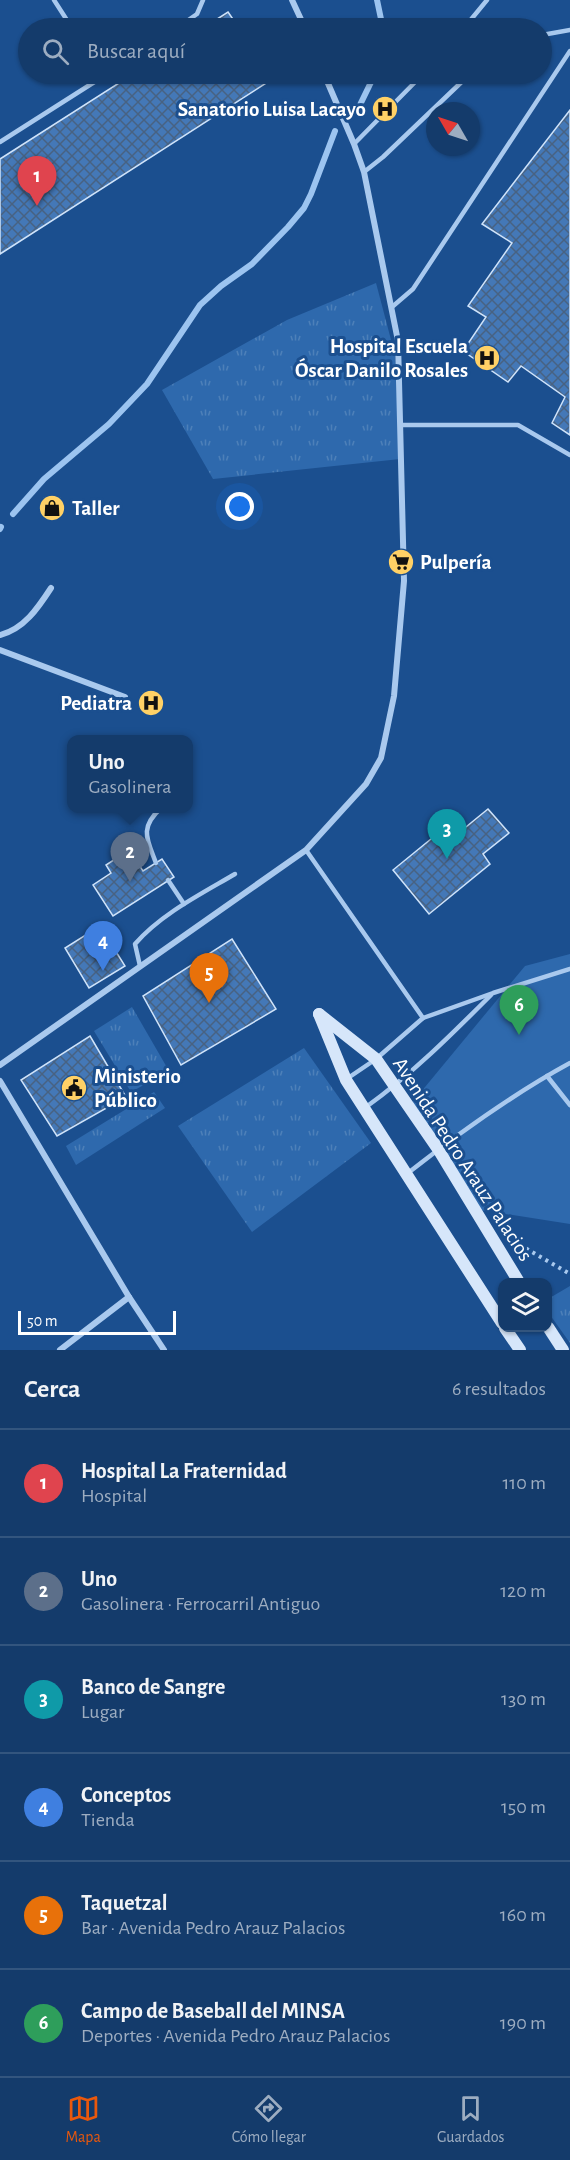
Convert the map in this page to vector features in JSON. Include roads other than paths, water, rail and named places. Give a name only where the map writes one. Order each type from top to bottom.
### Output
[{"type":"street","points":[[292,0],[300,18]]},
{"type":"street","points":[[0,1065],[306,850],[366,784],[381,758],[394,696],[404,581],[398,341],[364,172],[328,84]]},
{"type":"street","points":[[0,636],[10,633],[27,620],[51,588]]},
{"type":"street","points":[[0,650],[125,697]]},
{"type":"street","name":"Avenida Pedro Arauz Palacios","points":[[498,1317],[346,1080],[319,1014],[376,1059],[438,1149],[517,1278]]},
{"type":"street","points":[[0,1081],[129,1297],[164,1350]]},
{"type":"street","points":[[60,1350],[129,1297]]},
{"type":"street","points":[[508,1332],[520,1350]]},
{"type":"street","points":[[551,1332],[563,1350]]},
{"type":"lane","points":[[54,0],[66,18]]},
{"type":"lane","points":[[191,18],[197,14],[202,0]]},
{"type":"lane","points":[[472,18],[487,0]]},
{"type":"lane","points":[[552,33],[570,30]]},
{"type":"lane","points":[[552,78],[570,51]]},
{"type":"lane","points":[[0,142],[88,84]]},
{"type":"lane","points":[[354,144],[413,84]]},
{"type":"lane","points":[[364,172],[383,157],[460,84]]},
{"type":"lane","points":[[392,307],[413,289],[548,84]]},
{"type":"lane","points":[[401,426],[518,425],[570,455]]},
{"type":"lane","points":[[156,813],[146,828],[156,863]]},
{"type":"lane","points":[[306,850],[423,1018]]},
{"type":"lane","points":[[140,966],[135,944],[143,935],[184,904],[234,874]]},
{"type":"lane","points":[[168,880],[184,904]]},
{"type":"lane","points":[[346,1080],[376,1059],[423,1018],[570,969]]},
{"type":"lane","points":[[364,1109],[395,1086],[444,1042],[493,993]]},
{"type":"lane","points":[[406,1174],[438,1149],[570,1063]]},
{"type":"lane","points":[[547,1076],[570,1105]]},
{"type":"waterway","points":[[377,0],[381,18]]},
{"type":"waterway","points":[[357,111],[370,84]]},
{"type":"waterway","points":[[13,514],[44,479],[109,424],[147,384],[200,305],[221,286],[252,264],[304,208],[335,131]]},
{"type":"place","name":"Sanatorio Luisa Lacayo","points":[[385,109]]},
{"type":"place","name":"Hospital La Fraternidad","points":[[37,206]]},
{"type":"place","name":"Hospital Escuela Óscar Danilo Rosales","points":[[487,358]]},
{"type":"place","name":"Taller","points":[[52,508]]},
{"type":"place","name":"Pulpería","points":[[401,562]]},
{"type":"place","name":"Pediatra","points":[[151,703]]},
{"type":"place","name":"Banco de Sangre","points":[[447,859]]},
{"type":"place","name":"Uno","points":[[130,882]]},
{"type":"place","name":"Conceptos","points":[[103,971]]},
{"type":"place","name":"Taquetzal","points":[[209,1003]]},
{"type":"place","name":"Campo de Baseball del MINSA","points":[[519,1035]]},
{"type":"place","name":"Ministerio Público","points":[[74,1088]]}]
